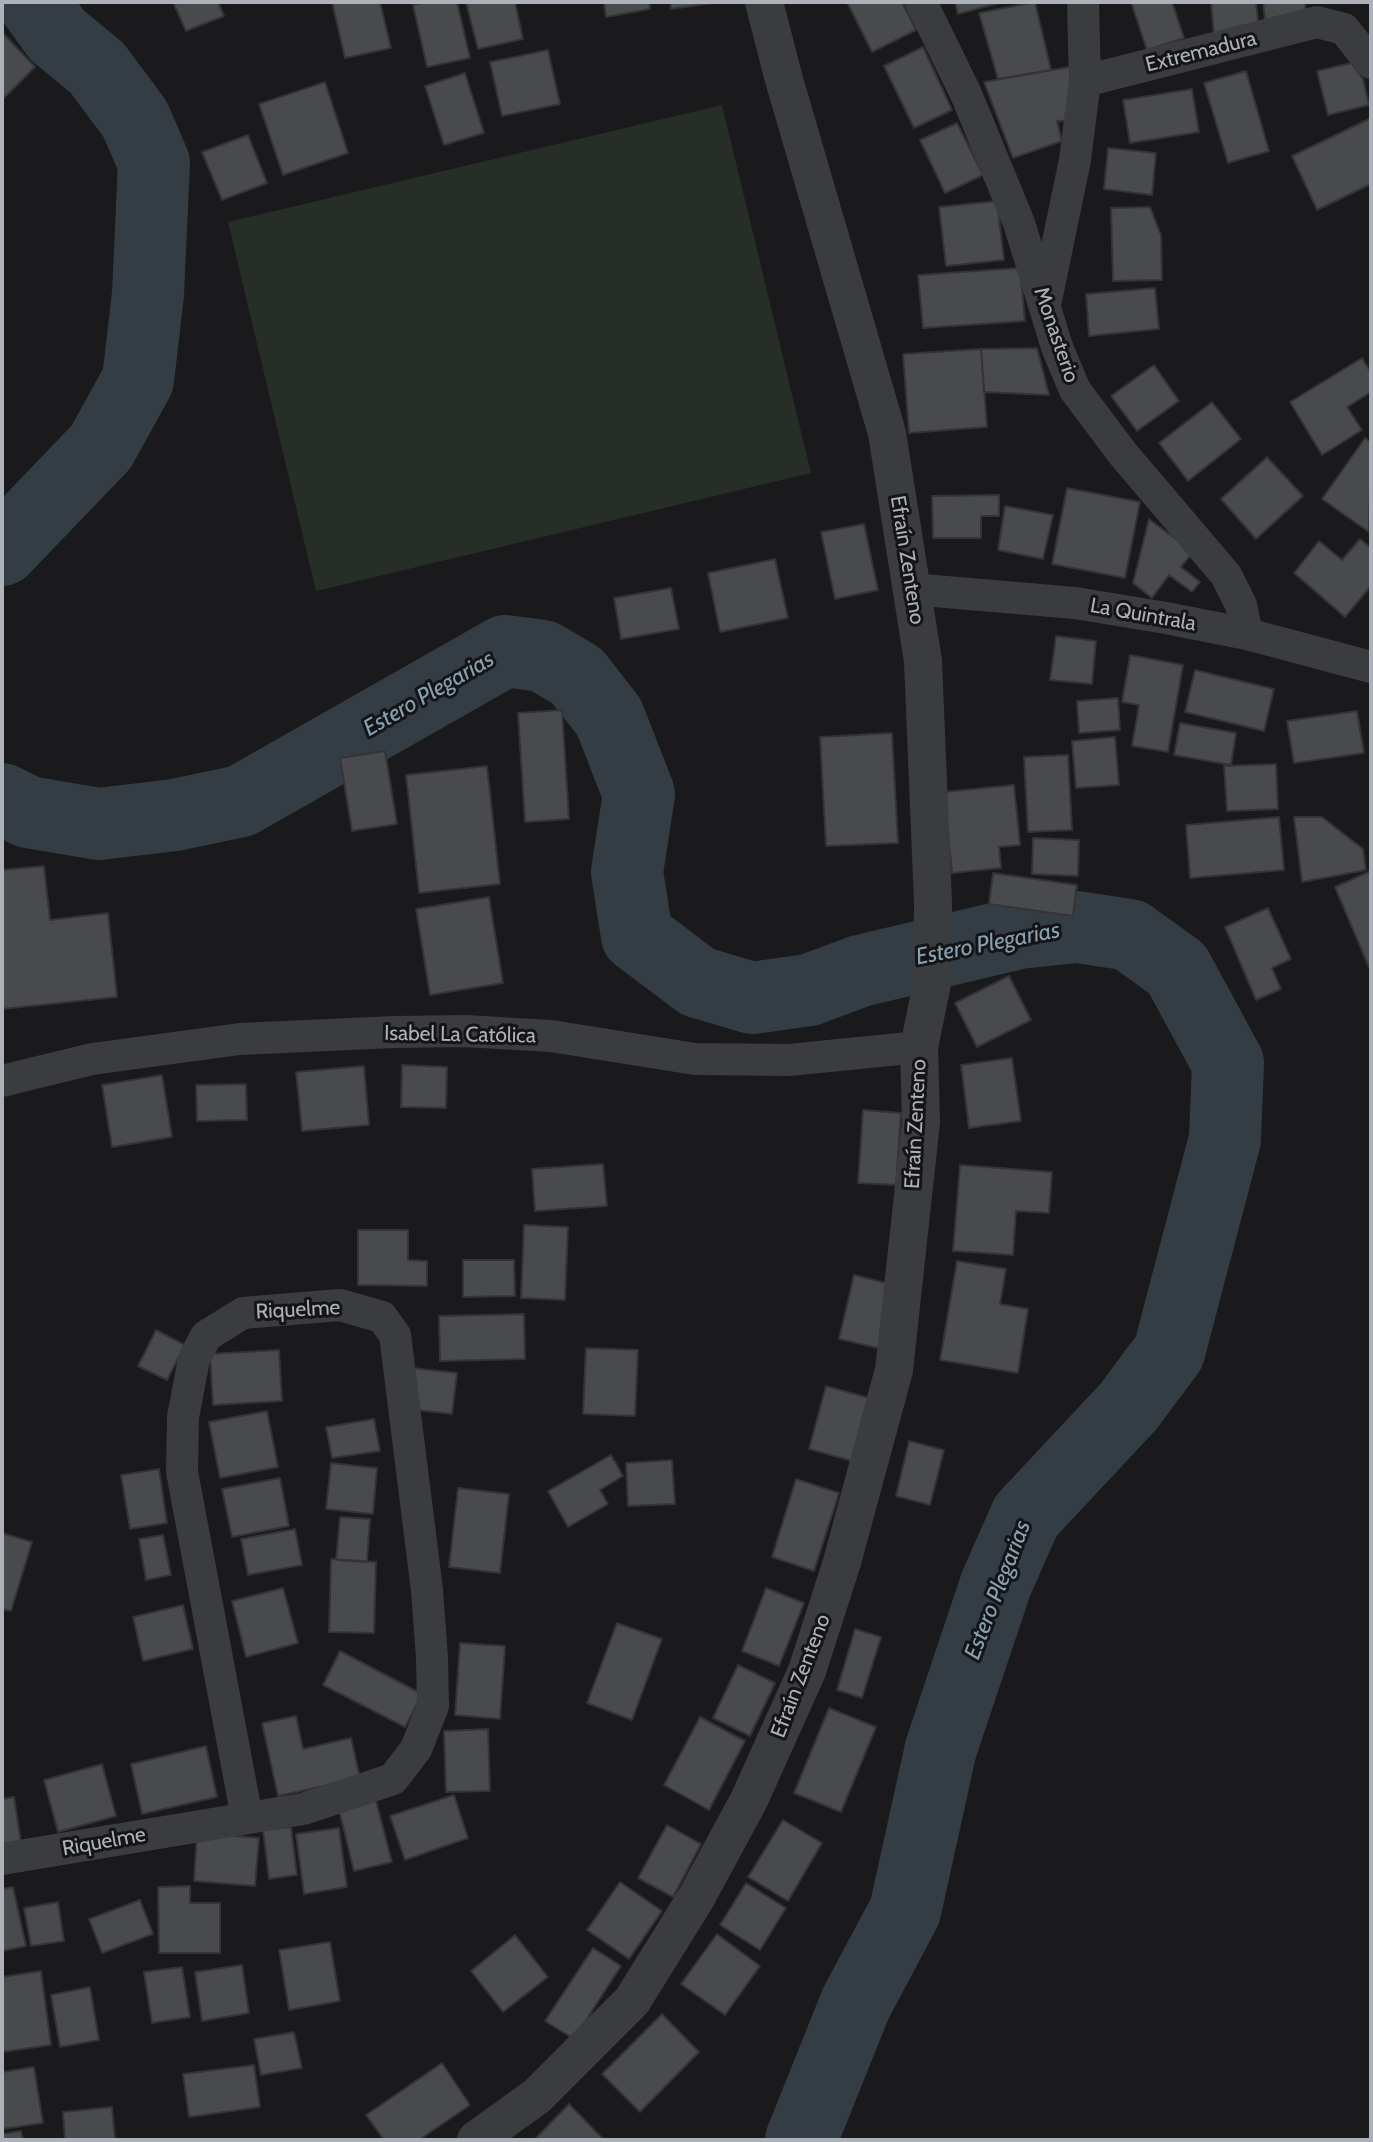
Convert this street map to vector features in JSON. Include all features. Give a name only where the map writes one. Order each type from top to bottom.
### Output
[{"type":"street","name":"Efraín Zenteno","points":[[476,2140],[537,2096],[632,2001],[696,1898],[749,1800],[807,1671],[842,1562],[894,1370],[921,1122],[919,1046],[932,984],[933,903],[923,661],[887,433],[764,2]]},
{"type":"street","name":"Monasterio","points":[[921,2],[966,94],[1019,223],[1074,390],[1123,454],[1226,575],[1241,606],[1247,634]]},
{"type":"street","points":[[1046,305],[1075,160],[1085,81],[1083,2]]},
{"type":"street","points":[[1340,19],[1371,64]]},
{"type":"street","name":"Extremadura","points":[[1085,81],[1340,19]]},
{"type":"street","name":"La Quintrala","points":[[911,589],[1075,603],[1247,634],[1371,667]]},
{"type":"street","name":"Isabel La Católica","points":[[2,1082],[92,1059],[240,1039],[394,1032],[466,1031],[551,1036],[695,1059],[789,1060],[919,1046]]},
{"type":"street","name":"Riquelme","points":[[2,1859],[303,1810],[393,1779],[416,1749],[433,1706],[427,1590],[395,1335],[382,1317],[340,1305],[243,1313],[206,1336],[194,1359],[183,1417],[182,1472],[247,1818]]},
{"type":"shaded area","points":[[722,105],[811,473],[316,591],[228,222]]},
{"type":"building","points":[[173,2],[218,2],[224,16],[186,31]]},
{"type":"building","points":[[332,2],[380,2],[391,48],[345,58]]},
{"type":"building","points":[[457,2],[470,58],[427,67],[413,5]]},
{"type":"building","points":[[466,2],[515,2],[523,39],[478,49]]},
{"type":"building","points":[[604,2],[649,2],[650,9],[606,17]]},
{"type":"building","points":[[670,2],[712,2],[712,3],[671,9]]},
{"type":"building","points":[[847,2],[902,2],[916,30],[872,52]]},
{"type":"building","points":[[955,2],[1003,2],[958,14]]},
{"type":"building","points":[[1035,2],[1051,70],[998,79],[979,13]]},
{"type":"building","points":[[1131,2],[1172,2],[1184,38],[1147,50]]},
{"type":"building","points":[[1211,2],[1256,2],[1259,31],[1214,36]]},
{"type":"building","points":[[1263,2],[1305,2],[1306,17],[1265,20]]},
{"type":"building","points":[[2,32],[35,67],[2,100]]},
{"type":"building","points":[[923,47],[952,110],[914,128],[884,66]]},
{"type":"building","points":[[548,50],[560,104],[502,116],[490,62]]},
{"type":"building","points":[[1351,63],[1363,79],[1369,105],[1328,115],[1317,71]]},
{"type":"building","points":[[1075,66],[1074,120],[1057,121],[1062,141],[1013,158],[984,82]]},
{"type":"building","points":[[1246,71],[1269,151],[1228,163],[1204,83]]},
{"type":"building","points":[[465,73],[484,133],[444,145],[425,86]]},
{"type":"building","points":[[325,82],[348,153],[283,175],[259,104]]},
{"type":"building","points":[[1192,89],[1199,132],[1130,143],[1123,100]]},
{"type":"building","points":[[1371,118],[1371,184],[1317,210],[1292,156]]},
{"type":"building","points":[[957,123],[983,175],[945,193],[920,140]]},
{"type":"building","points":[[248,135],[267,183],[222,200],[202,152]]},
{"type":"building","points":[[1108,148],[1156,153],[1152,195],[1104,189]]},
{"type":"building","points":[[997,201],[1004,260],[946,266],[939,207]]},
{"type":"building","points":[[1150,207],[1161,235],[1162,280],[1113,281],[1111,208]]},
{"type":"building","points":[[1020,268],[1025,321],[923,328],[918,275]]},
{"type":"building","points":[[1155,288],[1159,329],[1089,336],[1086,294]]},
{"type":"building","points":[[1037,348],[1049,395],[984,392],[981,349]]},
{"type":"building","points":[[981,349],[987,427],[909,433],[903,354]]},
{"type":"building","points":[[1362,358],[1371,373],[1371,392],[1347,407],[1362,430],[1322,455],[1290,402]]},
{"type":"building","points":[[1154,365],[1179,401],[1137,431],[1111,396]]},
{"type":"building","points":[[1212,402],[1241,439],[1188,481],[1159,443]]},
{"type":"building","points":[[1365,438],[1371,442],[1369,532],[1322,499]]},
{"type":"building","points":[[1267,457],[1303,496],[1256,539],[1221,499]]},
{"type":"building","points":[[1067,488],[1140,502],[1125,578],[1052,564]]},
{"type":"building","points":[[999,495],[999,516],[981,516],[981,538],[933,538],[932,496]]},
{"type":"building","points":[[1005,506],[1053,515],[1043,559],[998,550]]},
{"type":"building","points":[[1149,519],[1193,552],[1181,567],[1200,582],[1192,592],[1169,575],[1152,598],[1133,583]]},
{"type":"building","points":[[864,524],[878,590],[835,599],[821,532]]},
{"type":"building","points":[[1360,539],[1371,548],[1371,586],[1345,617],[1294,573],[1319,541],[1342,560]]},
{"type":"building","points":[[775,559],[788,618],[720,632],[708,573]]},
{"type":"building","points":[[671,588],[679,629],[621,639],[614,598]]},
{"type":"building","points":[[1056,636],[1096,641],[1092,684],[1050,680]]},
{"type":"building","points":[[1130,655],[1183,665],[1168,752],[1132,746],[1139,705],[1122,702]]},
{"type":"building","points":[[1195,670],[1274,689],[1264,731],[1185,712]]},
{"type":"building","points":[[1118,698],[1120,730],[1079,733],[1077,701]]},
{"type":"building","points":[[562,710],[569,819],[525,822],[518,713]]},
{"type":"building","points":[[1357,711],[1364,753],[1294,763],[1287,721]]},
{"type":"building","points":[[1180,723],[1236,733],[1231,765],[1174,755]]},
{"type":"building","points":[[892,733],[898,843],[826,846],[820,737]]},
{"type":"building","points":[[1115,737],[1119,785],[1076,788],[1072,741]]},
{"type":"building","points":[[385,751],[397,824],[352,831],[340,758]]},
{"type":"building","points":[[1068,755],[1072,830],[1028,832],[1024,757]]},
{"type":"building","points":[[1276,764],[1278,809],[1227,811],[1224,766]]},
{"type":"building","points":[[487,766],[500,884],[419,893],[406,775]]},
{"type":"building","points":[[1014,785],[1020,845],[999,847],[1001,868],[952,873],[944,792]]},
{"type":"building","points":[[1279,817],[1284,870],[1190,878],[1186,825]]},
{"type":"building","points":[[1294,817],[1322,817],[1363,849],[1366,870],[1302,882]]},
{"type":"building","points":[[1033,838],[1079,840],[1078,876],[1032,874]]},
{"type":"building","points":[[44,866],[50,920],[108,913],[117,997],[2,1009],[2,870]]},
{"type":"building","points":[[1371,871],[1371,972],[1335,887]]},
{"type":"building","points":[[993,873],[1077,885],[1073,916],[989,904]]},
{"type":"building","points":[[489,897],[503,983],[430,995],[416,909]]},
{"type":"building","points":[[1268,908],[1291,959],[1272,968],[1281,989],[1256,1000],[1225,927]]},
{"type":"building","points":[[1009,976],[1031,1020],[977,1047],[955,1003]]},
{"type":"building","points":[[1012,1058],[1021,1121],[969,1128],[961,1065]]},
{"type":"building","points":[[402,1065],[447,1067],[446,1108],[401,1107]]},
{"type":"building","points":[[364,1066],[369,1125],[302,1131],[296,1072]]},
{"type":"building","points":[[162,1075],[172,1137],[112,1147],[102,1085]]},
{"type":"building","points":[[246,1084],[247,1120],[197,1121],[196,1085]]},
{"type":"building","points":[[863,1110],[901,1113],[896,1185],[858,1183]]},
{"type":"building","points":[[603,1164],[607,1206],[535,1211],[532,1169]]},
{"type":"building","points":[[960,1165],[1052,1172],[1049,1213],[1016,1211],[1013,1255],[953,1251]]},
{"type":"building","points":[[524,1225],[568,1227],[565,1300],[521,1298]]},
{"type":"building","points":[[358,1230],[408,1230],[408,1260],[427,1261],[427,1286],[358,1285]]},
{"type":"building","points":[[463,1260],[514,1260],[515,1296],[463,1297]]},
{"type":"building","points":[[957,1261],[1006,1269],[1000,1304],[1028,1309],[1018,1373],[940,1360]]},
{"type":"building","points":[[854,1275],[894,1285],[878,1348],[839,1339]]},
{"type":"building","points":[[524,1314],[525,1359],[440,1361],[439,1316]]},
{"type":"building","points":[[156,1330],[185,1345],[167,1380],[138,1366]]},
{"type":"building","points":[[586,1348],[638,1350],[635,1416],[583,1414]]},
{"type":"building","points":[[279,1350],[282,1401],[213,1405],[210,1354]]},
{"type":"building","points":[[413,1368],[457,1373],[452,1414],[408,1409]]},
{"type":"building","points":[[826,1386],[869,1398],[852,1461],[809,1449]]},
{"type":"building","points":[[267,1411],[278,1467],[220,1478],[209,1422]]},
{"type":"building","points":[[374,1419],[380,1451],[332,1458],[326,1427]]},
{"type":"building","points":[[909,1441],[944,1450],[930,1505],[896,1496]]},
{"type":"building","points":[[611,1455],[623,1476],[600,1490],[608,1504],[568,1527],[548,1491]]},
{"type":"building","points":[[672,1460],[675,1504],[628,1506],[626,1463]]},
{"type":"building","points":[[331,1463],[377,1468],[373,1514],[326,1509]]},
{"type":"building","points":[[159,1469],[167,1523],[130,1529],[121,1475]]},
{"type":"building","points":[[280,1478],[289,1526],[232,1537],[222,1489]]},
{"type":"building","points":[[796,1479],[839,1493],[814,1571],[772,1557]]},
{"type":"building","points":[[458,1488],[509,1494],[500,1573],[449,1567]]},
{"type":"building","points":[[340,1517],[370,1519],[367,1562],[336,1560]]},
{"type":"building","points":[[295,1529],[302,1565],[248,1575],[241,1539]]},
{"type":"building","points":[[2,1533],[32,1542],[11,1611],[2,1609]]},
{"type":"building","points":[[163,1535],[171,1575],[146,1580],[139,1539]]},
{"type":"building","points":[[331,1559],[376,1562],[374,1633],[329,1632]]},
{"type":"building","points":[[283,1588],[298,1643],[246,1657],[232,1601]]},
{"type":"building","points":[[766,1588],[804,1603],[779,1666],[742,1651]]},
{"type":"building","points":[[183,1605],[193,1649],[143,1661],[133,1617]]},
{"type":"building","points":[[617,1623],[662,1639],[632,1720],[587,1703]]},
{"type":"building","points":[[855,1629],[881,1637],[862,1698],[837,1690]]},
{"type":"building","points":[[460,1643],[505,1646],[500,1719],[455,1715]]},
{"type":"building","points":[[340,1651],[422,1694],[405,1727],[323,1685]]},
{"type":"building","points":[[738,1665],[775,1683],[750,1736],[713,1718]]},
{"type":"building","points":[[829,1708],[876,1727],[841,1812],[794,1793]]},
{"type":"building","points":[[296,1716],[303,1749],[351,1738],[360,1778],[278,1796],[262,1723]]},
{"type":"building","points":[[700,1717],[745,1741],[709,1810],[664,1785]]},
{"type":"building","points":[[488,1729],[490,1791],[446,1792],[444,1731]]},
{"type":"building","points":[[206,1746],[217,1797],[142,1814],[131,1764]]},
{"type":"building","points":[[102,1764],[116,1816],[58,1832],[44,1780]]},
{"type":"building","points":[[454,1795],[468,1838],[405,1860],[390,1816]]},
{"type":"building","points":[[14,1797],[21,1843],[2,1847],[2,1799]]},
{"type":"building","points":[[375,1797],[392,1862],[354,1871],[338,1806]]},
{"type":"building","points":[[783,1820],[822,1843],[788,1901],[748,1877]]},
{"type":"building","points":[[667,1825],[701,1844],[673,1897],[638,1878]]},
{"type":"building","points":[[291,1827],[297,1875],[269,1879],[263,1830]]},
{"type":"building","points":[[339,1828],[347,1887],[304,1894],[296,1834]]},
{"type":"building","points":[[197,1833],[259,1838],[255,1886],[194,1881]]},
{"type":"building","points":[[620,1882],[662,1911],[629,1959],[587,1930]]},
{"type":"building","points":[[746,1883],[786,1908],[760,1950],[720,1925]]},
{"type":"building","points":[[190,1886],[190,1903],[220,1903],[220,1953],[159,1953],[158,1887]]},
{"type":"building","points":[[13,1887],[26,1946],[2,1951],[2,1889]]},
{"type":"building","points":[[140,1900],[153,1934],[102,1953],[89,1919]]},
{"type":"building","points":[[58,1902],[64,1941],[31,1946],[24,1908]]},
{"type":"building","points":[[717,1934],[760,1966],[725,2015],[681,1984]]},
{"type":"building","points":[[515,1935],[548,1977],[503,2012],[471,1971]]},
{"type":"building","points":[[330,1942],[340,2001],[289,2010],[279,1950]]},
{"type":"building","points":[[593,1948],[621,1966],[574,2039],[545,2021]]},
{"type":"building","points":[[242,1965],[249,2013],[202,2021],[195,1972]]},
{"type":"building","points":[[182,1967],[190,2017],[152,2023],[144,1972]]},
{"type":"building","points":[[41,1971],[51,2045],[2,2052],[2,1977]]},
{"type":"building","points":[[90,1987],[99,2040],[60,2047],[51,1995]]},
{"type":"building","points":[[662,2014],[699,2052],[640,2112],[602,2074]]},
{"type":"building","points":[[294,2032],[302,2068],[261,2075],[254,2039]]},
{"type":"building","points":[[442,2063],[470,2105],[419,2140],[384,2140],[366,2115]]},
{"type":"building","points":[[254,2065],[260,2107],[189,2117],[183,2074]]},
{"type":"building","points":[[34,2067],[43,2123],[2,2129],[2,2072]]},
{"type":"building","points":[[569,2104],[604,2140],[534,2140]]},
{"type":"building","points":[[112,2107],[115,2140],[65,2140],[63,2112]]},
{"type":"building","points":[[21,2131],[23,2140],[2,2140],[2,2134]]},
{"type":"waterway","name":"Estero Plegarias","points":[[2,550],[101,447],[138,380],[148,294],[154,163],[135,119],[97,68],[57,35],[33,2]]},
{"type":"waterway","name":"Estero Plegarias","points":[[2,799],[28,812],[99,824],[175,815],[241,801],[505,651],[543,656],[577,676],[609,717],[639,794],[627,872],[637,936],[698,982],[752,998],[809,990],[860,971],[1019,933],[1077,927],[1130,935],[1177,969],[1228,1063],[1225,1139],[1169,1352],[1128,1407],[1026,1516],[996,1584],[941,1748],[905,1911],[856,2003],[801,2140]]}]
